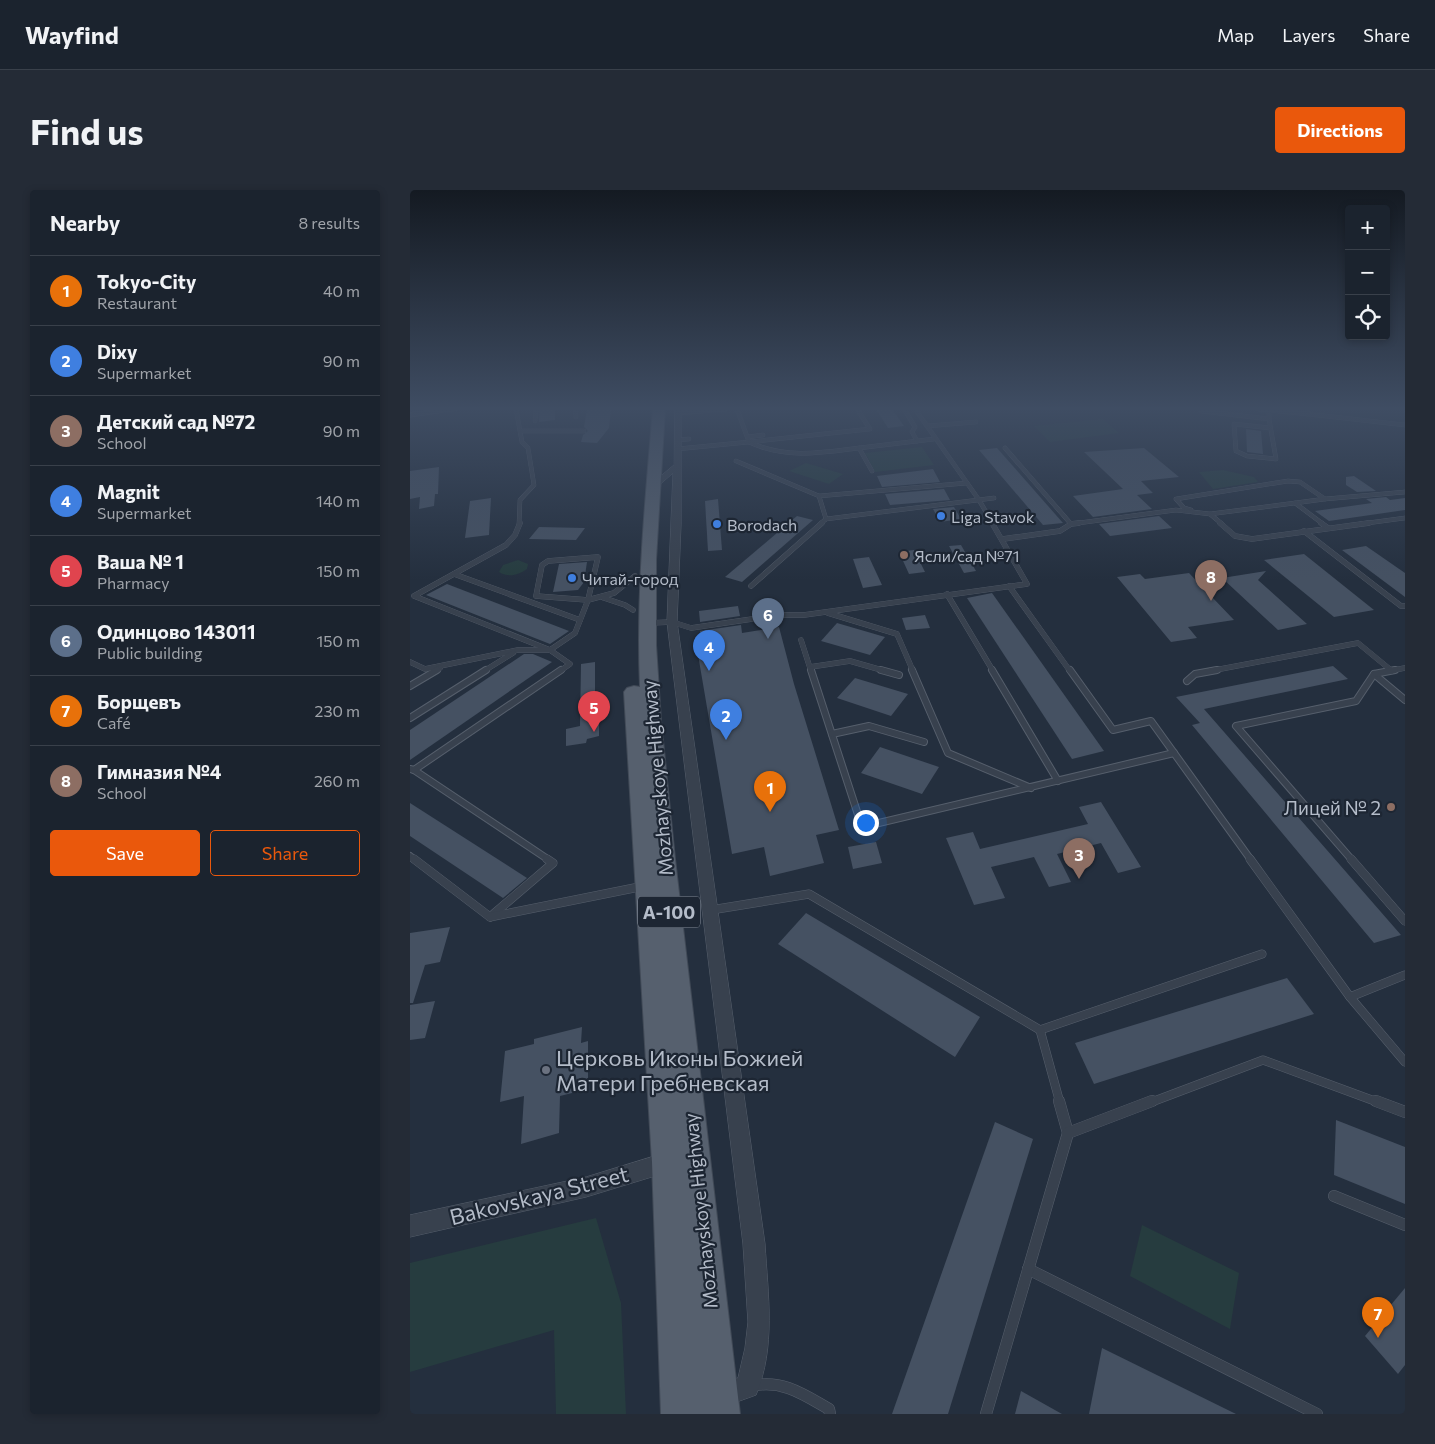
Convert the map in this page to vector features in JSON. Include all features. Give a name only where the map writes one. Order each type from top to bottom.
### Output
[{"type":"main road","name":"Mozhayskoye Highway","points":[[645,466],[635,576],[651,618]]},
{"type":"main road","name":"Mozhayskoye Highway","points":[[659,466],[654,485],[648,560],[651,618],[651,721],[663,859],[720,1405]]},
{"type":"main road","name":"Mozhayskoye Highway","points":[[651,618],[632,647],[647,886],[668,1162],[681,1414]]},
{"type":"street","points":[[654,485],[677,466]]},
{"type":"street","points":[[677,466],[677,524],[651,618],[682,709],[711,910],[754,1244],[760,1322],[757,1348],[748,1387],[720,1405]]},
{"type":"street","name":"Bakovskaya Street","points":[[410,1226],[586,1188],[668,1162]]},
{"type":"lane","points":[[490,917],[553,863],[412,770],[570,664],[550,650],[414,596],[506,545],[516,536],[520,525],[520,500],[534,485],[531,466]]},
{"type":"lane","points":[[748,466],[819,496],[967,483]]},
{"type":"lane","points":[[869,466],[872,471]]},
{"type":"lane","points":[[604,598],[625,605],[651,618],[691,628],[780,615],[804,615],[1027,584],[979,500],[954,466]]},
{"type":"lane","points":[[1021,466],[1071,524]]},
{"type":"lane","points":[[1196,512],[1184,508],[1176,499],[1288,481],[1300,482],[1325,499]]},
{"type":"lane","points":[[1003,539],[1060,531],[1071,524],[1176,510],[1210,514],[1325,499],[1405,492]]},
{"type":"lane","points":[[819,496],[826,519]]},
{"type":"lane","points":[[751,586],[826,519],[994,498]]},
{"type":"lane","points":[[1295,503],[1328,528]]},
{"type":"lane","points":[[1210,514],[1235,536],[1252,539],[1405,518]]},
{"type":"lane","points":[[1304,532],[1401,606],[1405,606]]},
{"type":"lane","points":[[410,662],[425,669],[518,650],[550,650],[575,633],[588,600],[598,557],[548,562],[542,565],[536,596],[543,598],[588,600],[604,598],[627,585],[635,576]]},
{"type":"lane","points":[[454,574],[580,620]]},
{"type":"lane","points":[[1009,586],[1113,730],[1151,721],[1350,997],[1405,1062]]},
{"type":"lane","points":[[947,594],[1058,781]]},
{"type":"lane","points":[[826,612],[897,634],[948,753],[1031,788]]},
{"type":"lane","points":[[801,640],[862,827],[1174,753]]},
{"type":"lane","points":[[1188,681],[1195,674],[1358,643],[1392,670]]},
{"type":"lane","points":[[410,718],[518,650]]},
{"type":"lane","points":[[810,667],[850,661],[899,676]]},
{"type":"lane","points":[[410,686],[442,666]]},
{"type":"lane","points":[[1405,668],[1374,674],[1356,701],[1236,726],[1405,921]]},
{"type":"lane","points":[[1374,674],[1405,700]]},
{"type":"lane","points":[[832,734],[869,726],[924,742]]},
{"type":"lane","points":[[410,856],[490,917],[647,886]]},
{"type":"lane","points":[[711,910],[809,894],[1040,1030],[1068,1133],[986,1414]]},
{"type":"lane","points":[[1040,1030],[1262,954]]},
{"type":"lane","points":[[1350,997],[1405,974]]},
{"type":"lane","points":[[1068,1133],[1263,1060],[1405,1112]]},
{"type":"lane","points":[[1334,1196],[1405,1225]]},
{"type":"lane","points":[[1028,1269],[1317,1414]]},
{"type":"lane","points":[[748,1387],[764,1382],[783,1384],[829,1409],[830,1414]]},
{"type":"green space","points":[[799,466],[816,466],[843,474],[829,484],[789,471]]},
{"type":"green space","points":[[872,466],[925,466],[875,472]]},
{"type":"green space","points":[[1223,470],[1254,477],[1258,482],[1213,489],[1199,472]]},
{"type":"green space","points":[[518,560],[528,564],[527,569],[513,575],[499,572],[503,565]]},
{"type":"green space","points":[[596,1218],[621,1303],[626,1414],[556,1414],[554,1330],[410,1372],[410,1263]]},
{"type":"green space","points":[[1142,1225],[1239,1273],[1230,1329],[1130,1276]]},
{"type":"building","points":[[993,466],[1013,466],[1063,523],[1043,525]]},
{"type":"building","points":[[1099,466],[1166,466],[1179,477],[1141,481],[1153,493],[1137,495],[1152,509],[1093,517],[1073,496],[1123,489]]},
{"type":"building","points":[[439,467],[438,494],[435,494],[434,506],[419,509],[420,497],[410,499],[410,471]]},
{"type":"building","points":[[933,469],[940,482],[882,487],[877,476]]},
{"type":"building","points":[[1354,476],[1376,491],[1357,492],[1346,485],[1346,477]]},
{"type":"building","points":[[944,489],[950,500],[890,505],[885,494]]},
{"type":"building","points":[[1386,497],[1390,500],[1405,498],[1405,510],[1329,521],[1315,511],[1372,503],[1366,499]]},
{"type":"building","points":[[491,498],[489,535],[465,538],[470,501]]},
{"type":"building","points":[[718,499],[722,550],[708,551],[705,501]]},
{"type":"building","points":[[954,507],[961,519],[940,522],[933,509]]},
{"type":"building","points":[[797,516],[813,520],[742,582],[725,577]]},
{"type":"building","points":[[1159,516],[1172,528],[1110,536],[1099,524]]},
{"type":"building","points":[[539,527],[585,528],[576,540],[529,539]]},
{"type":"building","points":[[961,545],[976,571],[964,573],[949,546]]},
{"type":"building","points":[[1366,546],[1405,573],[1405,597],[1342,550]]},
{"type":"building","points":[[914,550],[925,572],[909,574],[899,552]]},
{"type":"building","points":[[1304,554],[1374,610],[1334,617],[1264,560]]},
{"type":"building","points":[[869,557],[882,585],[863,588],[853,559]]},
{"type":"building","points":[[587,562],[584,582],[578,590],[553,592],[559,564]]},
{"type":"building","points":[[1266,571],[1258,580],[1307,624],[1278,630],[1222,578]]},
{"type":"building","points":[[1189,573],[1234,620],[1188,627],[1197,638],[1171,642],[1117,577],[1140,574],[1145,579]]},
{"type":"building","points":[[447,584],[569,631],[550,644],[426,595]]},
{"type":"building","points":[[992,593],[1104,751],[1072,759],[967,598]]},
{"type":"building","points":[[738,606],[740,616],[700,622],[699,611]]},
{"type":"building","points":[[925,615],[930,628],[906,630],[902,618]]},
{"type":"building","points":[[837,623],[885,637],[870,655],[821,641]]},
{"type":"building","points":[[741,625],[742,633],[779,627],[794,684],[839,830],[816,835],[824,863],[770,876],[764,847],[732,854],[695,637],[701,636],[700,631]]},
{"type":"building","points":[[524,654],[533,654],[552,662],[410,760],[410,730]]},
{"type":"building","points":[[595,662],[595,723],[599,722],[599,736],[587,739],[586,743],[566,746],[566,729],[580,726],[581,664]]},
{"type":"building","points":[[1333,666],[1348,679],[1204,709],[1401,935],[1374,943],[1192,725],[1200,723],[1176,697]]},
{"type":"building","points":[[855,678],[908,694],[891,716],[837,698]]},
{"type":"building","points":[[880,747],[939,767],[922,794],[861,773]]},
{"type":"building","points":[[1101,802],[1141,867],[1118,873],[1101,843],[1057,854],[1071,882],[1049,887],[1034,857],[991,867],[1005,898],[974,905],[946,838],[973,832],[980,849],[1088,824],[1079,807]]},
{"type":"building","points":[[410,803],[527,878],[503,898],[410,836]]},
{"type":"building","points":[[876,842],[882,863],[853,869],[848,847]]},
{"type":"building","points":[[806,913],[980,1017],[955,1057],[778,944]]},
{"type":"building","points":[[450,927],[440,962],[425,965],[413,1003],[410,1003],[410,933]]},
{"type":"building","points":[[1287,978],[1314,1014],[1094,1084],[1075,1043]]},
{"type":"building","points":[[435,1001],[425,1038],[410,1040],[410,1005]]},
{"type":"building","name":"Церковь Иконы Божией Матери Гребневская","points":[[582,1027],[581,1043],[588,1041],[588,1089],[560,1096],[559,1133],[521,1144],[524,1096],[500,1102],[505,1051],[534,1044],[534,1039]]},
{"type":"building","points":[[1336,1120],[1405,1147],[1405,1204],[1334,1175]]},
{"type":"building","points":[[995,1122],[1033,1139],[948,1414],[892,1414]]},
{"type":"building","points":[[1405,1288],[1405,1365],[1398,1374],[1365,1336]]},
{"type":"building","points":[[1102,1348],[1236,1414],[1089,1414]]},
{"type":"building","points":[[1021,1391],[1062,1414],[1015,1414]]},
{"type":"place","name":"Liga Stavok","points":[[941,516]]},
{"type":"place","name":"Borodach","points":[[717,524]]},
{"type":"place","name":"Ясли/сад №71","points":[[904,555]]},
{"type":"place","name":"Читай-город","points":[[572,578]]},
{"type":"place","name":"Гимназия №4","points":[[1211,601]]},
{"type":"place","name":"Одинцово 143011","points":[[768,639]]},
{"type":"place","name":"Magnit","points":[[709,671]]},
{"type":"place","name":"Ваша № 1","points":[[594,732]]},
{"type":"place","name":"Dixy","points":[[726,740]]},
{"type":"place","name":"Лицей № 2","points":[[1391,807]]},
{"type":"place","name":"Tokyo-City","points":[[770,812]]},
{"type":"place","name":"Детский сад №72","points":[[1079,879]]},
{"type":"place","name":"Церковь Иконы Божией Матери Гребневская","points":[[546,1070]]},
{"type":"place","name":"Борщевъ","points":[[1378,1338]]}]
